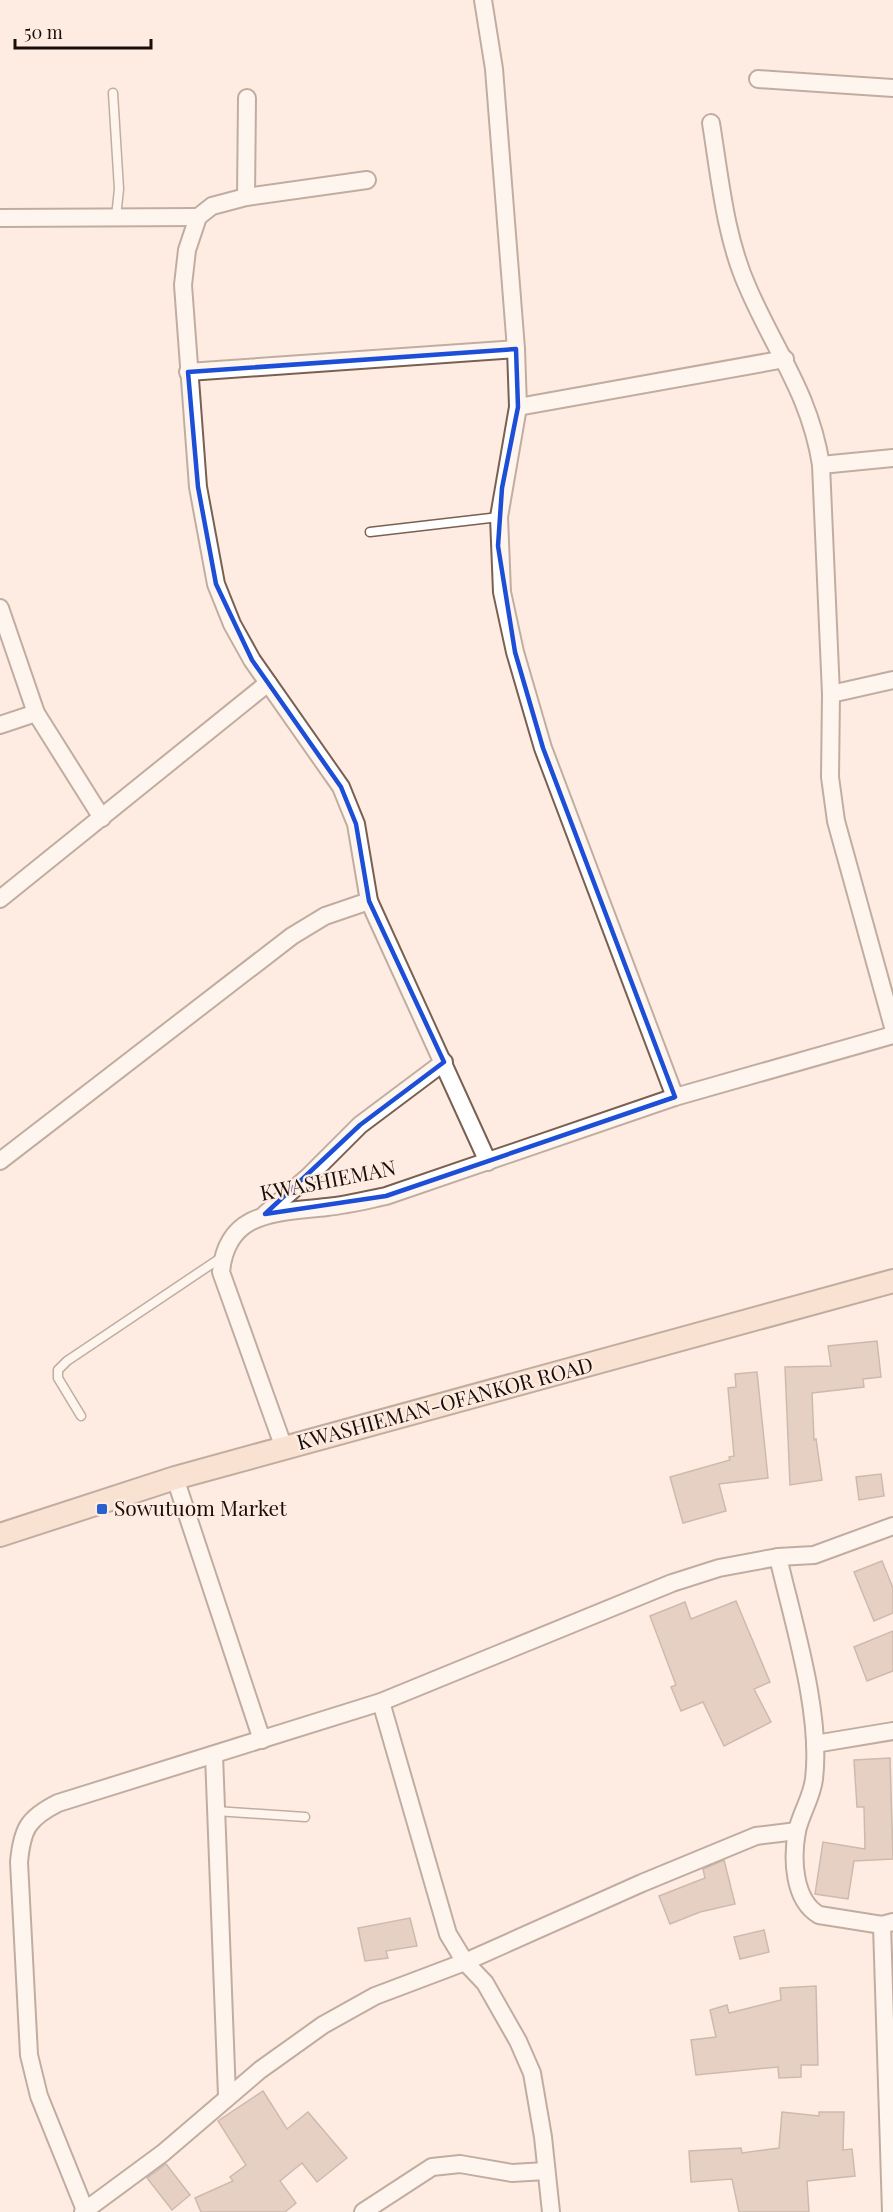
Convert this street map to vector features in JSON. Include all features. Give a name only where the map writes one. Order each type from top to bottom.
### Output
[{"type":"main road","name":"KWASHIEMAN-OFANKOR ROAD","points":[[0,1535],[176,1478],[893,1281]]},
{"type":"street","points":[[483,0],[494,69],[516,349],[518,407],[499,517],[502,592],[515,652],[543,747],[675,1097]]},
{"type":"street","points":[[758,79],[893,88]]},
{"type":"street","points":[[246,197],[247,98]]},
{"type":"street","points":[[711,123],[728,229],[747,288],[785,359],[806,405],[816,436],[821,465],[831,694],[829,743],[836,821],[893,1027]]},
{"type":"street","points":[[367,180],[246,197],[212,206],[198,217],[187,250],[183,285],[198,487],[205,535],[216,584],[232,624],[268,683],[341,788],[356,824],[369,901],[488,1162]]},
{"type":"street","points":[[0,218],[198,217]]},
{"type":"street","points":[[188,372],[516,349]]},
{"type":"street","points":[[518,407],[785,359]]},
{"type":"street","points":[[821,465],[893,458]]},
{"type":"street","points":[[0,608],[36,713],[102,818]]},
{"type":"street","points":[[831,694],[893,680]]},
{"type":"street","points":[[0,899],[268,683]]},
{"type":"street","points":[[0,725],[36,713]]},
{"type":"street","points":[[0,1161],[292,936],[325,916],[369,901]]},
{"type":"street","name":"KWASHIEMAN","points":[[222,1256],[227,1242],[236,1232],[250,1221],[265,1214],[345,1205],[386,1196],[675,1097],[893,1035]]},
{"type":"street","points":[[265,1214],[309,1176],[360,1125],[444,1062]]},
{"type":"street","points":[[222,1256],[221,1272],[224,1287],[284,1448]]},
{"type":"street","points":[[176,1478],[262,1740]]},
{"type":"street","points":[[797,1832],[756,1836],[465,1962],[375,1996],[323,2025],[227,2096],[163,2153],[84,2211],[39,2096],[29,2055],[19,1862],[21,1837],[29,1823],[42,1811],[58,1803],[381,1702],[672,1583],[719,1568],[778,1557],[814,1556],[893,1526]]},
{"type":"street","points":[[778,1557],[801,1657],[815,1744],[814,1780],[797,1832],[797,1879],[804,1901],[810,1910],[831,1918],[887,1923],[891,2212]]},
{"type":"street","points":[[381,1702],[437,1903],[448,1934],[465,1962],[485,1983],[518,2041],[532,2073],[543,2137],[551,2212]]},
{"type":"street","points":[[815,1744],[893,1731]]},
{"type":"street","points":[[214,1755],[227,2096]]},
{"type":"street","points":[[363,2212],[432,2167],[460,2164],[512,2173],[546,2171]]},
{"type":"lane","points":[[113,93],[119,189],[116,218]]},
{"type":"lane","points":[[370,532],[499,517]]},
{"type":"lane","points":[[81,1416],[58,1378],[58,1370],[67,1361],[222,1256]]},
{"type":"lane","points":[[216,1811],[304,1817]]},
{"type":"highlighted area","points":[[516,349],[518,407],[502,488],[498,546],[515,652],[543,748],[675,1097],[386,1196],[265,1214],[360,1125],[444,1062],[369,901],[356,824],[341,787],[252,660],[216,584],[198,487],[188,372]]},
{"type":"building","points":[[877,1341],[881,1377],[863,1379],[864,1387],[812,1393],[814,1440],[816,1439],[822,1480],[790,1485],[785,1367],[831,1366],[828,1346]]},
{"type":"building","points":[[757,1372],[768,1478],[719,1484],[726,1511],[683,1523],[670,1477],[730,1460],[729,1457],[734,1456],[728,1388],[736,1387],[735,1374]]},
{"type":"building","points":[[881,1474],[884,1496],[859,1500],[856,1477]]},
{"type":"building","points":[[882,1561],[893,1588],[893,1613],[874,1621],[854,1572]]},
{"type":"building","points":[[736,1601],[770,1682],[754,1689],[771,1722],[724,1746],[703,1702],[681,1711],[671,1687],[676,1685],[650,1616],[685,1602],[691,1619]]},
{"type":"building","points":[[893,1631],[893,1671],[867,1681],[854,1647]]},
{"type":"building","points":[[890,1758],[893,1859],[854,1861],[848,1899],[815,1894],[823,1842],[865,1849],[864,1807],[857,1807],[854,1760]]},
{"type":"building","points":[[724,1860],[735,1904],[700,1912],[670,1924],[659,1896],[705,1878],[703,1869]]},
{"type":"building","points":[[410,1918],[417,1946],[386,1951],[388,1958],[365,1961],[358,1928]]},
{"type":"building","points":[[764,1930],[769,1952],[740,1959],[734,1937]]},
{"type":"building","points":[[816,1986],[818,2065],[801,2065],[801,2077],[779,2078],[778,2067],[696,2075],[691,2040],[716,2037],[710,2010],[727,2005],[729,2013],[781,2000],[780,1988]]},
{"type":"building","points":[[263,2091],[287,2129],[308,2112],[347,2158],[317,2182],[302,2163],[280,2181],[296,2203],[285,2212],[201,2212],[195,2198],[233,2181],[230,2177],[246,2165],[218,2121]]},
{"type":"building","points":[[782,2112],[819,2116],[819,2112],[844,2112],[843,2150],[852,2149],[855,2176],[807,2181],[809,2212],[739,2212],[732,2179],[691,2182],[689,2151],[741,2148],[742,2153],[779,2148]]},
{"type":"building","points":[[166,2164],[190,2195],[172,2210],[147,2178]]},
{"type":"place","name":"Sowutuom Market","points":[[102,1509]]}]
